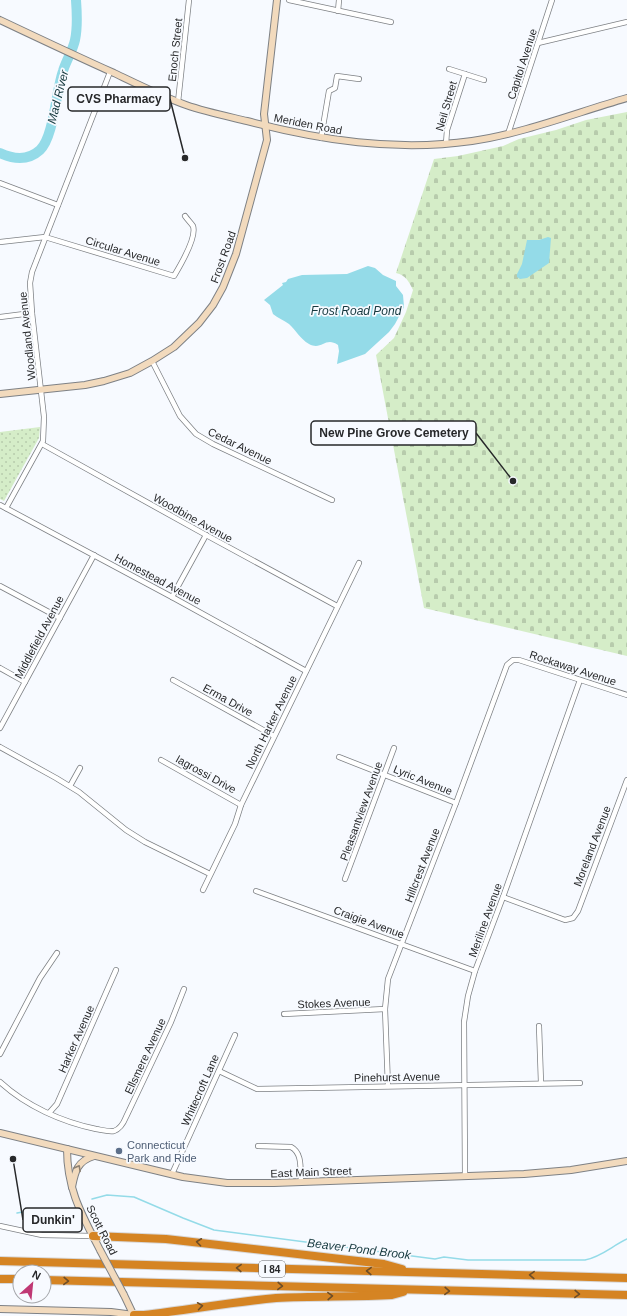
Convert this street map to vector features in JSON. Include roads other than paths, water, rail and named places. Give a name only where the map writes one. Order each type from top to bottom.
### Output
[{"type":"highway","points":[[93,1236],[166,1239],[384,1264],[408,1272]]},
{"type":"highway","name":"I 84","points":[[0,1261],[627,1278]]},
{"type":"highway","points":[[0,1279],[12,1280]]},
{"type":"highway","name":"I 84","points":[[52,1280],[627,1296]]},
{"type":"highway","points":[[134,1315],[147,1315],[214,1305],[277,1298],[392,1295],[408,1290]]},
{"type":"main road","name":"Frost Road","points":[[0,394],[85,385],[130,373],[174,347],[206,314],[223,287],[236,254],[267,140],[264,114],[277,0]]},
{"type":"main road","name":"Meriden Road","points":[[0,20],[75,56],[178,102],[266,126],[321,138],[386,145],[411,146],[474,141],[508,134],[556,121],[627,98]]},
{"type":"main road","name":"East Main Street","points":[[0,1133],[172,1174],[207,1181],[228,1183],[301,1182],[548,1172],[627,1161]]},
{"type":"main road","name":"Scott Road","points":[[67,1149],[68,1171],[72,1189],[81,1212],[134,1315]]},
{"type":"main road","points":[[72,1189],[80,1163],[87,1158],[95,1156]]},
{"type":"main road","points":[[0,1310],[111,1312],[134,1315]]},
{"type":"street","name":"Enoch Street","points":[[178,102],[189,0]]},
{"type":"street","points":[[289,0],[391,22]]},
{"type":"street","points":[[338,11],[340,0]]},
{"type":"street","name":"Capitol Avenue","points":[[508,134],[552,0]]},
{"type":"street","points":[[538,44],[627,22]]},
{"type":"street","points":[[449,68],[484,80]]},
{"type":"street","name":"Woodland Avenue","points":[[6,508],[42,444],[44,437],[42,389],[32,313],[31,278],[45,237],[110,72]]},
{"type":"street","name":"Neil Street","points":[[446,144],[447,130],[465,74]]},
{"type":"street","points":[[321,138],[329,91],[334,88],[338,76],[359,79]]},
{"type":"street","points":[[0,183],[58,205]]},
{"type":"street","name":"Circular Avenue","points":[[0,242],[45,237],[174,276],[183,260],[193,236],[193,226],[185,216]]},
{"type":"street","points":[[0,317],[32,313]]},
{"type":"street","name":"Cedar Avenue","points":[[152,361],[180,416],[196,434],[213,444],[332,500]]},
{"type":"street","name":"Woodbine Avenue","points":[[42,444],[337,606]]},
{"type":"street","name":"Homestead Avenue","points":[[0,505],[306,671]]},
{"type":"street","points":[[172,597],[206,535]]},
{"type":"street","name":"Middlefield Avenue","points":[[0,728],[94,556]]},
{"type":"street","name":"North Harker Avenue","points":[[203,890],[234,824],[241,804],[359,563]]},
{"type":"street","points":[[0,586],[60,618]]},
{"type":"street","name":"Rockaway Avenue","points":[[512,660],[519,660],[627,695]]},
{"type":"street","name":"Hillcrest Avenue","points":[[388,1086],[385,1009],[388,979],[507,665],[512,660]]},
{"type":"street","points":[[0,668],[25,682]]},
{"type":"street","name":"Erma Drive","points":[[173,680],[274,736]]},
{"type":"street","name":"Meriline Avenue","points":[[465,1176],[464,1022],[468,996],[475,971],[503,898],[580,680]]},
{"type":"street","points":[[0,748],[70,786],[126,830],[145,842],[210,874]]},
{"type":"street","name":"Pleasantview Avenue","points":[[345,879],[394,748]]},
{"type":"street","name":"Lyric Avenue","points":[[339,757],[456,802]]},
{"type":"street","name":"Iagrossi Drive","points":[[161,760],[241,804]]},
{"type":"street","points":[[70,786],[80,768]]},
{"type":"street","name":"Moreland Avenue","points":[[503,898],[565,920],[573,918],[580,904],[627,780]]},
{"type":"street","name":"Craigie Avenue","points":[[256,891],[475,971]]},
{"type":"street","points":[[0,1054],[40,978],[57,952]]},
{"type":"street","name":"Harker Avenue","points":[[49,1113],[57,1104],[116,970]]},
{"type":"street","name":"Ellsmere Avenue","points":[[49,1113],[72,1123],[94,1128],[114,1131],[118,1128],[126,1117],[184,989]]},
{"type":"street","name":"Stokes Avenue","points":[[284,1014],[385,1009]]},
{"type":"street","points":[[539,1026],[541,1083]]},
{"type":"street","name":"Whitecroft Lane","points":[[172,1174],[235,1035]]},
{"type":"street","name":"Pinehurst Avenue","points":[[219,1071],[257,1089],[580,1083]]},
{"type":"street","points":[[0,1082],[18,1096],[49,1113]]},
{"type":"street","points":[[258,1146],[292,1147],[295,1149],[299,1153],[301,1182]]},
{"type":"street","points":[[0,1226],[42,1235],[93,1236]]},
{"type":"water","points":[[548,237],[551,238],[549,263],[527,278],[520,279],[517,277],[522,264],[527,240],[539,240]]},
{"type":"water","name":"Frost Road Pond","points":[[368,266],[375,268],[383,275],[396,281],[396,286],[403,295],[404,307],[389,332],[365,354],[337,364],[339,351],[338,345],[330,342],[317,346],[309,344],[303,340],[289,324],[273,314],[270,305],[264,300],[283,285],[282,283],[286,282],[288,279],[302,275],[347,274]]},
{"type":"waterway","name":"Mad River","points":[[0,153],[15,158],[31,156],[40,150],[45,144],[52,124],[63,71],[75,40],[77,25],[76,0]]},
{"type":"waterway","name":"Beaver Pond Brook","points":[[92,1199],[107,1195],[134,1197],[214,1230],[435,1259],[444,1257],[468,1260],[585,1260],[591,1259],[627,1239]]},
{"type":"waterway","name":"Beaver Pond Brook","points":[[17,1213],[27,1211],[47,1212],[57,1210]]},
{"type":"place","name":"CVS Pharmacy","points":[[185,158]]},
{"type":"place","name":"New Pine Grove Cemetery","points":[[513,481]]},
{"type":"place","name":"Connecticut Park and Ride","points":[[119,1151]]},
{"type":"place","name":"Dunkin'","points":[[13,1159]]}]
